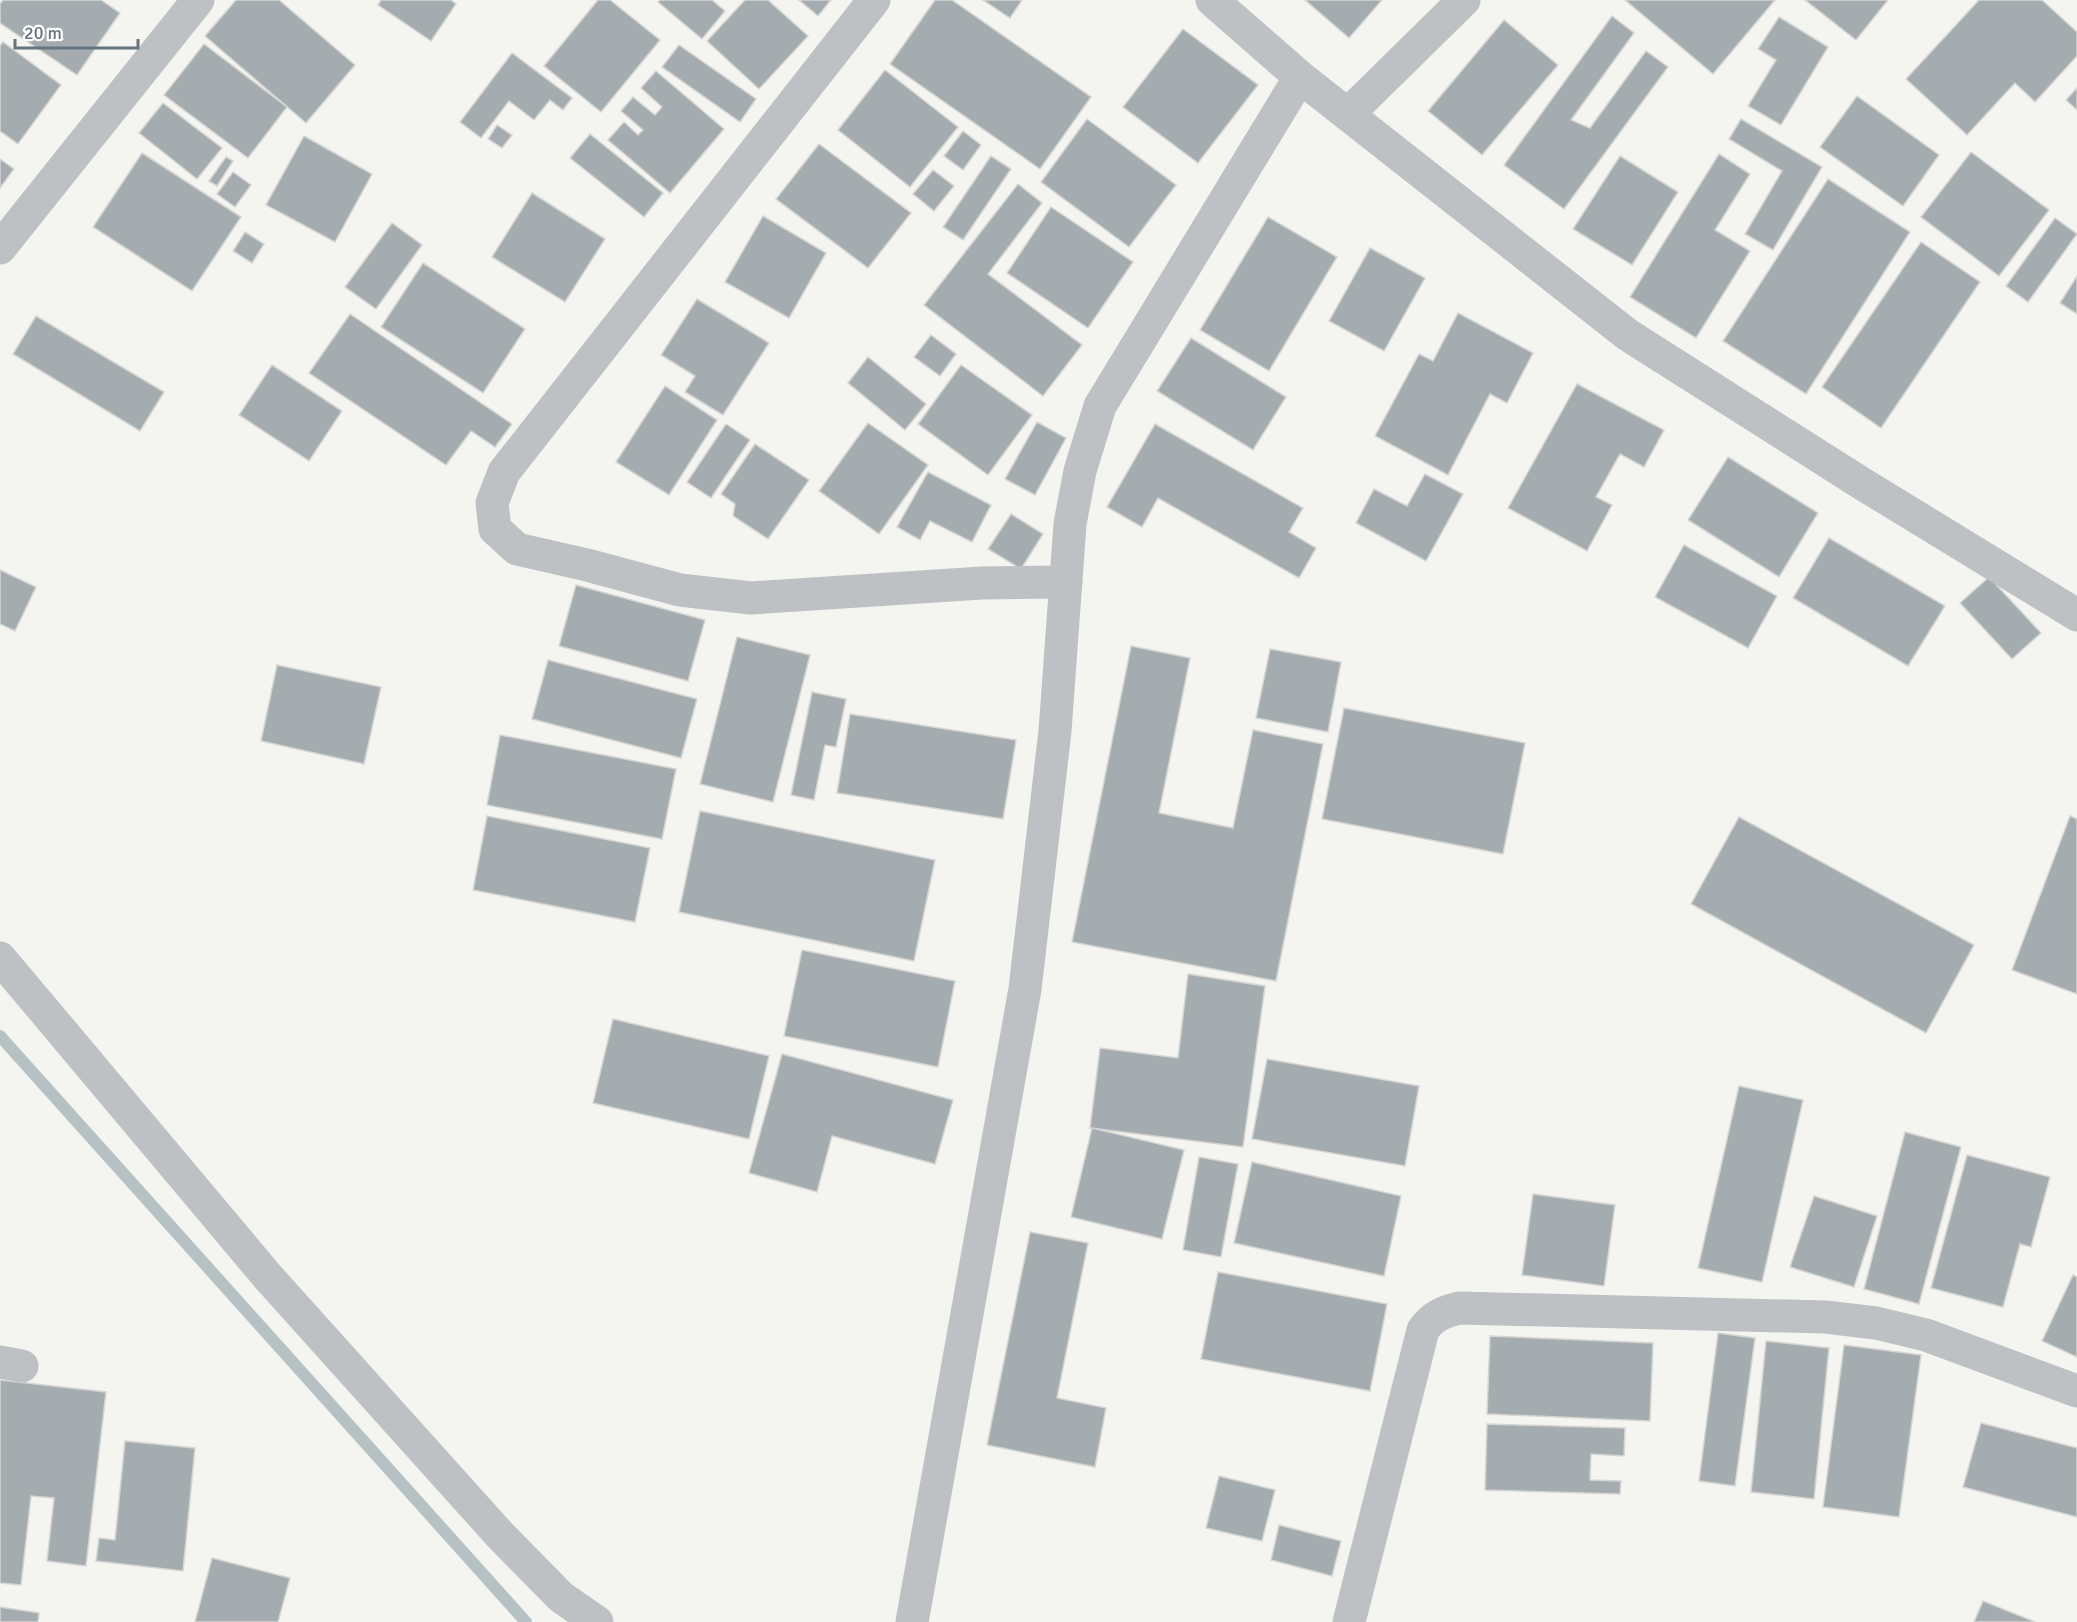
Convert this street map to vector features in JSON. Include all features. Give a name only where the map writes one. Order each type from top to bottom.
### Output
[{"type":"street","points":[[0,248],[198,0]]},
{"type":"street","points":[[874,0],[504,472],[492,503],[495,529],[517,549],[587,565],[680,591],[751,598],[982,583],[1066,582]]},
{"type":"street","points":[[1212,0],[1300,76],[1628,335],[1861,483],[2077,615]]},
{"type":"street","points":[[1348,114],[1464,0]]},
{"type":"street","points":[[912,1622],[1025,989],[1055,731],[1070,524],[1080,471],[1100,406],[1300,76]]},
{"type":"street","points":[[0,958],[308,1322],[507,1543],[561,1597],[597,1622]]},
{"type":"street","points":[[1349,1622],[1423,1330],[1431,1318],[1444,1311],[1459,1308],[1789,1316],[1866,1322],[1926,1335],[2077,1391]]},
{"type":"building","points":[[3,0],[101,0],[120,13],[77,75],[0,23],[0,4]]},
{"type":"building","points":[[236,0],[279,0],[355,65],[306,123],[205,36]]},
{"type":"building","points":[[381,0],[451,0],[456,4],[431,41],[378,5]]},
{"type":"building","points":[[598,0],[610,0],[660,40],[601,112],[544,66]]},
{"type":"building","points":[[660,0],[712,0],[725,11],[702,39],[658,2]]},
{"type":"building","points":[[745,0],[768,0],[808,36],[759,89],[707,41]]},
{"type":"building","points":[[799,0],[831,0],[818,16]]},
{"type":"building","points":[[935,0],[952,0],[1091,97],[1040,169],[890,64]]},
{"type":"building","points":[[983,0],[1022,0],[1010,18]]},
{"type":"building","points":[[1305,0],[1382,0],[1349,38]]},
{"type":"building","points":[[1625,0],[1775,0],[1713,74]]},
{"type":"building","points":[[1805,0],[1888,0],[1856,40]]},
{"type":"building","points":[[1979,0],[2042,0],[2077,32],[2077,56],[2035,102],[2015,83],[1967,135],[1906,79]]},
{"type":"building","points":[[1612,16],[1634,33],[1571,120],[1590,128],[1646,51],[1668,67],[1564,209],[1504,165]]},
{"type":"building","points":[[1779,17],[1828,47],[1781,125],[1748,106],[1776,60],[1758,49]]},
{"type":"building","points":[[1504,20],[1558,65],[1482,155],[1428,111]]},
{"type":"building","points":[[1183,29],[1258,85],[1198,163],[1123,107]]},
{"type":"building","points":[[3,42],[61,85],[18,144],[0,131],[0,46]]},
{"type":"building","points":[[204,44],[287,107],[248,158],[164,95]]},
{"type":"building","points":[[679,45],[756,99],[740,122],[662,67]]},
{"type":"building","points":[[512,53],[572,98],[563,110],[550,100],[534,120],[509,101],[481,138],[460,122]]},
{"type":"building","points":[[885,70],[958,127],[910,187],[838,130]]},
{"type":"building","points":[[656,71],[724,129],[670,193],[608,140],[624,122],[638,135],[643,130],[621,111],[633,97],[655,115],[662,107],[641,88]]},
{"type":"building","points":[[2077,88],[2077,110],[2066,100]]},
{"type":"building","points":[[1857,96],[1939,155],[1903,206],[1820,147]]},
{"type":"building","points":[[163,103],[222,148],[197,179],[139,133]]},
{"type":"building","points":[[1087,119],[1176,185],[1129,247],[1041,182]]},
{"type":"building","points":[[1741,119],[1822,167],[1773,250],[1745,234],[1782,171],[1729,139]]},
{"type":"building","points":[[497,125],[512,135],[502,148],[488,139]]},
{"type":"building","points":[[963,131],[981,145],[963,170],[944,156]]},
{"type":"building","points":[[590,134],[663,193],[644,217],[570,158]]},
{"type":"building","points":[[304,136],[372,174],[335,242],[266,205]]},
{"type":"building","points":[[819,144],[911,213],[868,268],[776,199]]},
{"type":"building","points":[[1971,152],[2049,210],[1999,276],[1921,217]]},
{"type":"building","points":[[142,153],[241,217],[192,291],[93,227]]},
{"type":"building","points":[[1719,154],[1750,174],[1715,230],[1750,251],[1696,338],[1630,297]]},
{"type":"building","points":[[991,156],[1011,169],[963,240],[943,227]]},
{"type":"building","points":[[1620,156],[1678,192],[1632,265],[1573,229]]},
{"type":"building","points":[[226,157],[233,161],[217,186],[209,181]]},
{"type":"building","points":[[0,159],[14,169],[0,188]]},
{"type":"building","points":[[933,170],[954,186],[934,211],[913,194]]},
{"type":"building","points":[[233,172],[251,185],[235,207],[217,194]]},
{"type":"building","points":[[1828,179],[1910,232],[1806,394],[1723,341]]},
{"type":"building","points":[[1018,184],[1042,203],[988,274],[1082,345],[1043,396],[924,305]]},
{"type":"building","points":[[532,193],[605,239],[565,302],[492,257]]},
{"type":"building","points":[[1051,207],[1133,262],[1088,328],[1007,273]]},
{"type":"building","points":[[763,216],[826,253],[789,318],[725,282]]},
{"type":"building","points":[[1268,217],[1337,257],[1269,371],[1200,330]]},
{"type":"building","points":[[2055,218],[2077,234],[2028,302],[2006,286]]},
{"type":"building","points":[[392,223],[422,245],[376,309],[345,287]]},
{"type":"building","points":[[245,232],[264,244],[252,263],[233,251]]},
{"type":"building","points":[[1921,242],[1980,282],[1881,428],[1822,387]]},
{"type":"building","points":[[1370,248],[1425,278],[1384,351],[1329,321]]},
{"type":"building","points":[[423,263],[525,329],[483,393],[381,327]]},
{"type":"building","points":[[2077,276],[2077,314],[2060,303]]},
{"type":"building","points":[[697,299],[769,343],[723,415],[685,392],[695,376],[661,355]]},
{"type":"building","points":[[1458,313],[1533,353],[1507,403],[1490,394],[1448,475],[1375,436],[1419,354],[1433,361]]},
{"type":"building","points":[[350,314],[512,424],[495,447],[471,431],[446,465],[309,373]]},
{"type":"building","points":[[36,316],[164,392],[140,431],[13,354]]},
{"type":"building","points":[[931,335],[956,354],[940,376],[914,357]]},
{"type":"building","points":[[1191,338],[1286,397],[1253,450],[1157,391]]},
{"type":"building","points":[[868,357],[926,404],[905,430],[848,383]]},
{"type":"building","points":[[272,365],[342,411],[309,461],[239,415]]},
{"type":"building","points":[[961,365],[1032,415],[988,475],[918,424]]},
{"type":"building","points":[[1577,384],[1664,430],[1644,467],[1620,454],[1596,497],[1612,505],[1587,551],[1508,508]]},
{"type":"building","points":[[665,386],[717,420],[669,495],[616,462]]},
{"type":"building","points":[[1037,422],[1066,438],[1035,495],[1005,479]]},
{"type":"building","points":[[868,423],[928,465],[879,534],[819,491]]},
{"type":"building","points":[[726,424],[750,440],[711,498],[687,482]]},
{"type":"building","points":[[1155,424],[1303,508],[1289,532],[1316,548],[1299,578],[1158,498],[1142,527],[1107,507]]},
{"type":"building","points":[[755,444],[809,480],[768,539],[733,516],[735,504],[721,494]]},
{"type":"building","points":[[1728,457],[1818,513],[1779,577],[1688,520]]},
{"type":"building","points":[[928,472],[991,505],[972,542],[930,521],[920,540],[897,527]]},
{"type":"building","points":[[1425,474],[1463,494],[1426,561],[1356,523],[1374,489],[1407,506]]},
{"type":"building","points":[[1011,514],[1043,534],[1021,569],[988,549]]},
{"type":"building","points":[[1829,538],[1945,606],[1908,666],[1793,598]]},
{"type":"building","points":[[1684,545],[1777,596],[1748,648],[1655,597]]},
{"type":"building","points":[[0,570],[36,587],[15,631],[0,624]]},
{"type":"building","points":[[1989,577],[2041,633],[2012,659],[1960,603]]},
{"type":"building","points":[[576,585],[705,620],[688,681],[559,646]]},
{"type":"building","points":[[737,637],[810,655],[773,802],[700,784]]},
{"type":"building","points":[[1131,646],[1190,658],[1159,813],[1233,828],[1253,730],[1323,744],[1276,981],[1072,942]]},
{"type":"building","points":[[1270,649],[1341,662],[1328,732],[1256,718]]},
{"type":"building","points":[[548,660],[697,699],[681,758],[532,719]]},
{"type":"building","points":[[277,665],[381,687],[364,764],[261,741]]},
{"type":"building","points":[[812,692],[846,699],[836,747],[825,745],[814,800],[791,795]]},
{"type":"building","points":[[1344,708],[1525,743],[1503,854],[1322,819]]},
{"type":"building","points":[[850,714],[1016,740],[1003,819],[837,793]]},
{"type":"building","points":[[500,735],[676,769],[662,839],[487,805]]},
{"type":"building","points":[[700,811],[935,860],[914,961],[679,912]]},
{"type":"building","points":[[487,816],[650,848],[635,922],[473,890]]},
{"type":"building","points":[[2070,816],[2077,819],[2077,994],[2012,970]]},
{"type":"building","points":[[1739,817],[1974,945],[1926,1033],[1691,904]]},
{"type":"building","points":[[802,950],[955,981],[938,1067],[784,1036]]},
{"type":"building","points":[[1188,974],[1265,986],[1243,1147],[1090,1128],[1100,1048],[1178,1058]]},
{"type":"building","points":[[613,1019],[769,1056],[749,1139],[593,1103]]},
{"type":"building","points":[[782,1054],[953,1100],[935,1164],[832,1136],[817,1192],[749,1173]]},
{"type":"building","points":[[1267,1059],[1419,1086],[1405,1166],[1252,1139]]},
{"type":"building","points":[[1739,1086],[1803,1100],[1762,1282],[1698,1268]]},
{"type":"building","points":[[1092,1128],[1184,1150],[1162,1239],[1071,1217]]},
{"type":"building","points":[[1905,1132],[1961,1147],[1919,1304],[1864,1289]]},
{"type":"building","points":[[1967,1155],[2050,1177],[2031,1247],[2020,1244],[2003,1307],[1931,1288]]},
{"type":"building","points":[[1199,1157],[1238,1164],[1221,1257],[1183,1250]]},
{"type":"building","points":[[1252,1162],[1401,1196],[1384,1276],[1234,1243]]},
{"type":"building","points":[[1533,1194],[1615,1205],[1604,1286],[1522,1275]]},
{"type":"building","points":[[1814,1196],[1877,1216],[1854,1287],[1790,1267]]},
{"type":"building","points":[[1030,1232],[1088,1243],[1057,1398],[1106,1408],[1095,1467],[987,1445]]},
{"type":"building","points":[[1218,1272],[1387,1304],[1370,1391],[1201,1359]]},
{"type":"building","points":[[2073,1275],[2077,1277],[2077,1357],[2042,1341]]},
{"type":"building","points":[[1718,1333],[1755,1338],[1735,1486],[1699,1481]]},
{"type":"building","points":[[1490,1336],[1653,1343],[1650,1421],[1487,1414]]},
{"type":"building","points":[[1766,1341],[1829,1348],[1814,1499],[1751,1492]]},
{"type":"building","points":[[1844,1345],[1921,1355],[1899,1517],[1823,1507]]},
{"type":"building","points":[[0,1380],[106,1392],[86,1566],[47,1561],[54,1498],[31,1496],[21,1585],[0,1583]]},
{"type":"building","points":[[1981,1423],[2077,1448],[2077,1517],[1963,1487]]},
{"type":"building","points":[[1487,1424],[1625,1428],[1624,1456],[1591,1454],[1590,1480],[1621,1481],[1620,1494],[1485,1490]]},
{"type":"building","points":[[125,1441],[195,1448],[183,1571],[96,1561],[99,1538],[115,1540]]},
{"type":"building","points":[[1219,1476],[1275,1490],[1262,1541],[1206,1528]]},
{"type":"building","points":[[1279,1525],[1341,1541],[1332,1576],[1271,1560]]},
{"type":"building","points":[[212,1558],[290,1578],[278,1622],[195,1622]]},
{"type":"building","points":[[1983,1601],[2035,1622],[1974,1622]]},
{"type":"building","points":[[0,1607],[39,1613],[38,1622],[0,1622]]},
{"type":"waterway","points":[[0,1036],[526,1622]]}]
